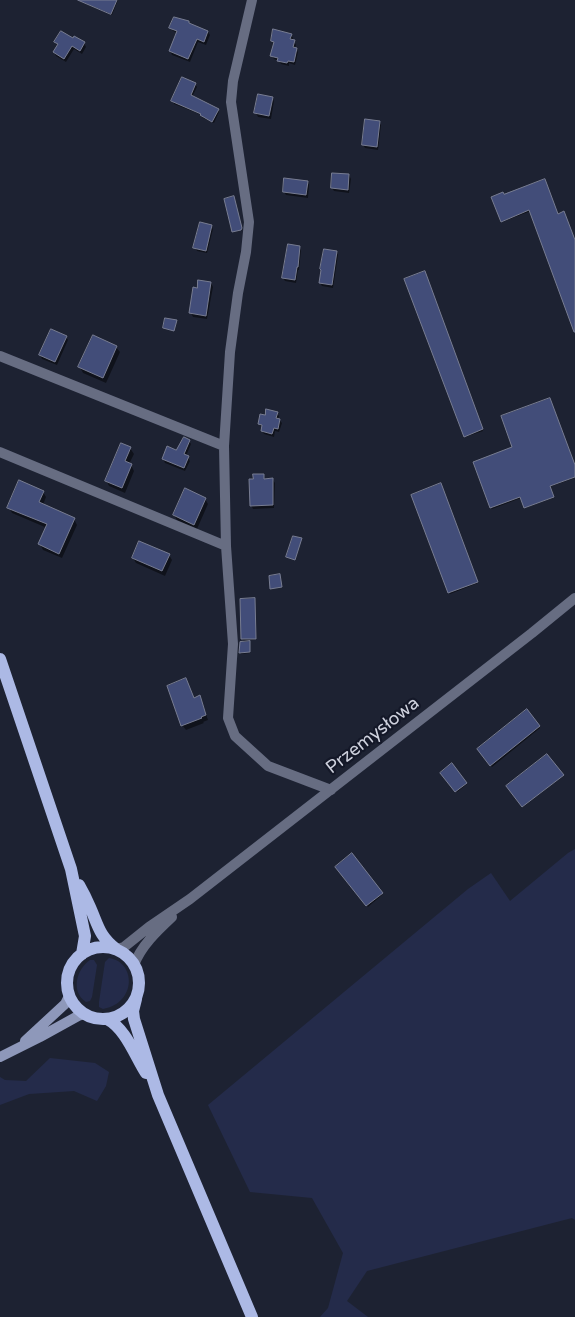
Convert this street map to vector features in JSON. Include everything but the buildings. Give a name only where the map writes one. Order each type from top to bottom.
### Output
[{"type":"main road","points":[[0,659],[71,869],[85,936],[82,954]]},
{"type":"main road","points":[[71,869],[91,908],[102,936],[116,950],[127,956],[139,976],[139,988],[133,1011],[134,1019],[158,1095],[252,1317]]},
{"type":"main road","points":[[116,950],[104,947],[92,949],[82,954],[74,962],[68,973],[69,996],[75,1006],[84,1014],[92,1018],[108,1019],[119,1016],[129,1009],[136,999]]},
{"type":"main road","points":[[17,1048],[65,1004],[69,996]]},
{"type":"main road","points":[[0,1057],[84,1014]]},
{"type":"main road","points":[[108,1019],[121,1030],[158,1095]]},
{"type":"street","points":[[252,0],[233,81],[231,102],[249,222],[230,352],[224,446],[226,546],[233,644],[228,718],[235,736],[268,766],[331,790]]},
{"type":"street","points":[[0,356],[224,446]]},
{"type":"street","points":[[0,452],[226,546]]},
{"type":"street","name":"Przemysłowa","points":[[116,950],[124,947],[149,926],[190,899],[575,598]]},
{"type":"street","name":"Przemysłowa","points":[[134,965],[138,955],[149,941],[190,899]]},
{"type":"shaded area","points":[[575,849],[575,1220],[572,1218],[367,1271],[347,1301],[368,1317],[320,1317],[328,1308],[343,1253],[312,1198],[250,1192],[208,1105],[468,889],[491,873],[510,901]]},
{"type":"shaded area","points":[[109,958],[118,961],[124,967],[128,974],[129,983],[122,999],[114,1005],[103,1009],[99,1007],[99,1002],[105,962]]},
{"type":"shaded area","points":[[90,960],[94,960],[97,965],[92,997],[90,1001],[86,1002],[78,992],[77,980],[85,964]]},
{"type":"shaded area","points":[[50,1058],[95,1063],[109,1072],[106,1086],[97,1101],[74,1091],[29,1094],[0,1105],[0,1077],[5,1080],[26,1081]]}]
